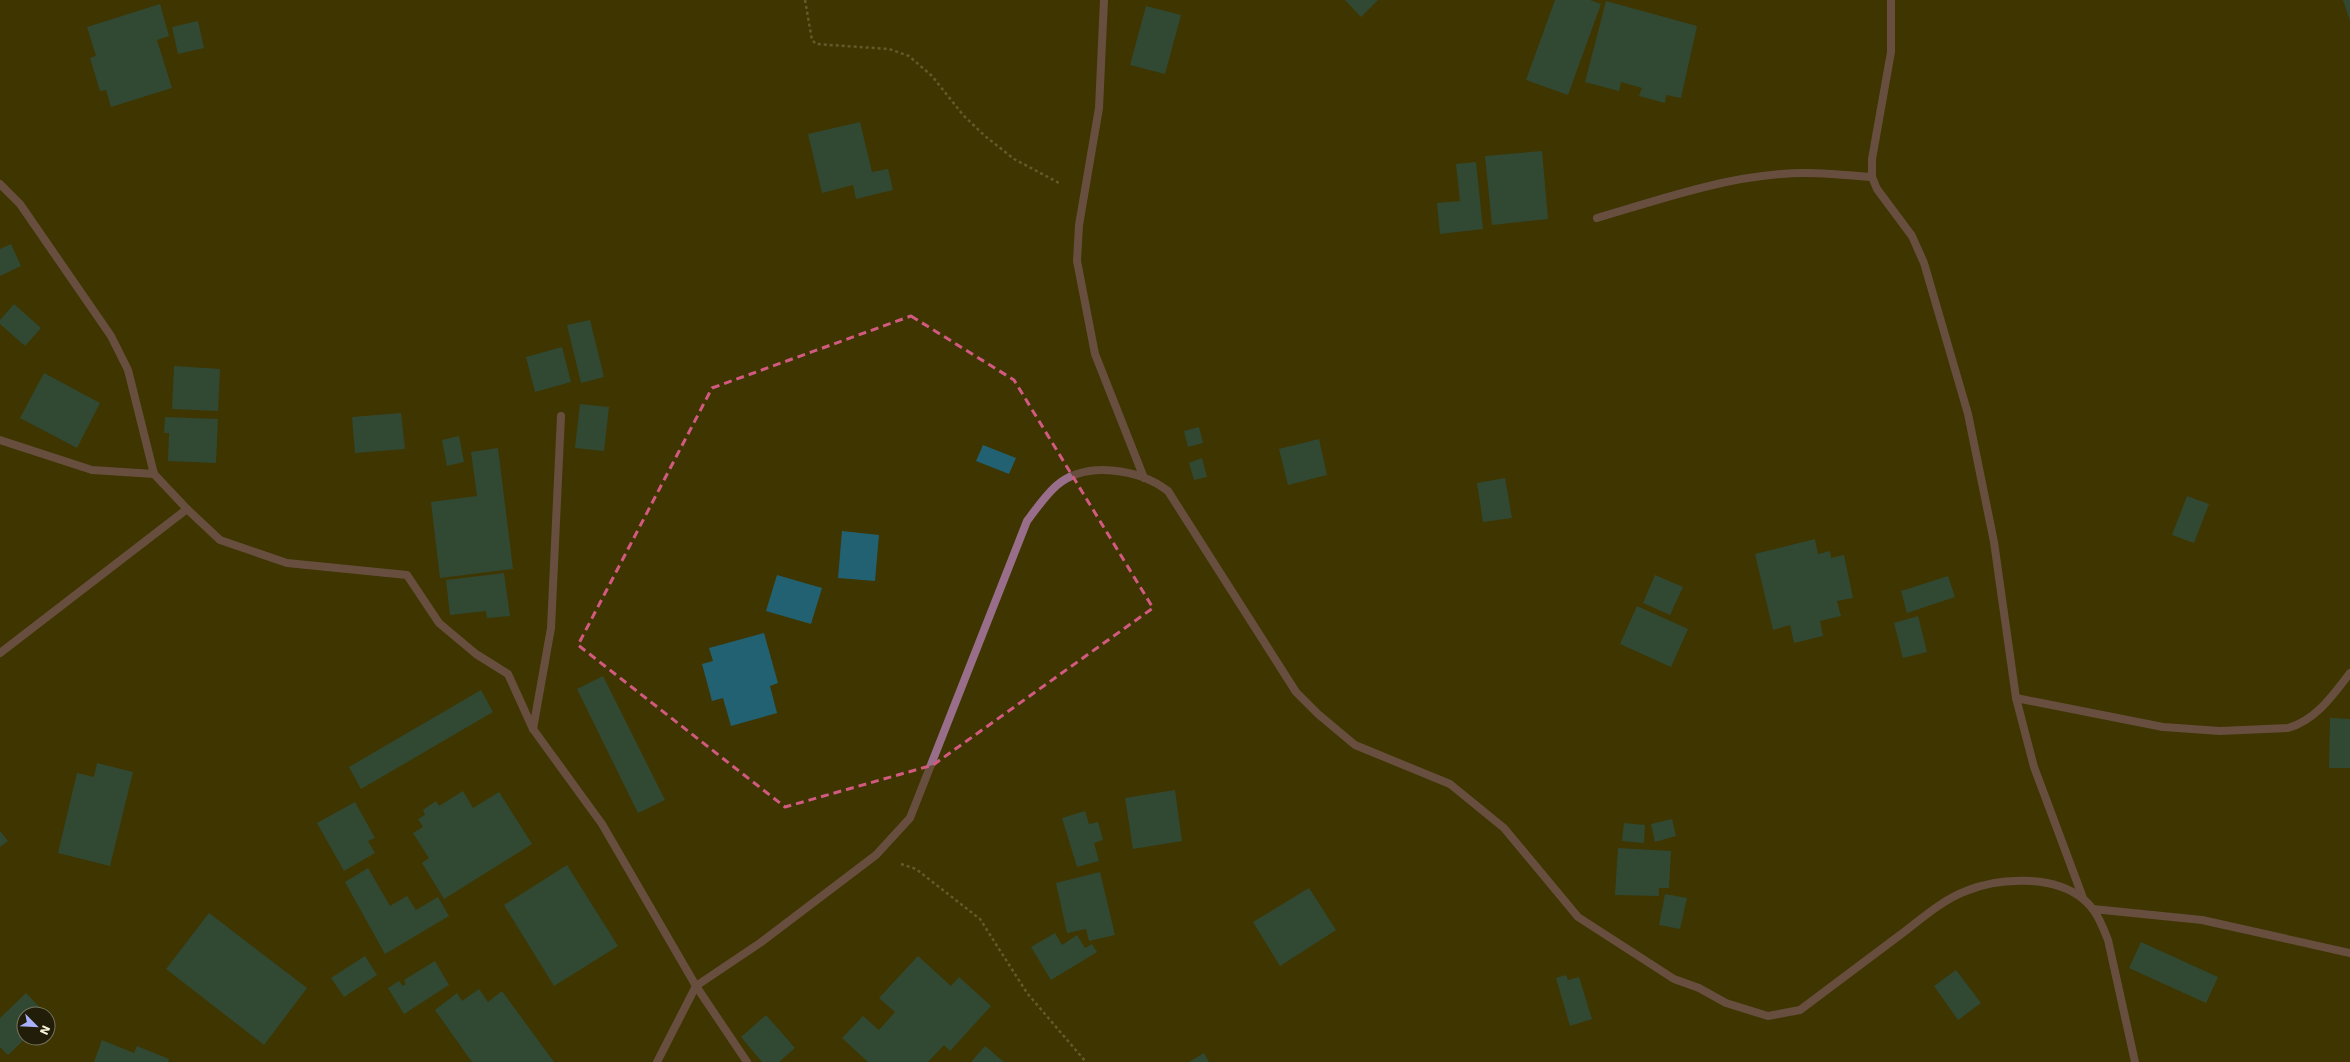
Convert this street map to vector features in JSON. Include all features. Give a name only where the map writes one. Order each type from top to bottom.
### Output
[{"type":"street","points":[[1104,0],[1098,114],[1079,225],[1077,261],[1095,354],[1144,478]]},
{"type":"street","points":[[1891,0],[1891,52],[1872,159],[1872,177],[1877,189],[1912,236],[1924,263],[1968,414],[1994,542],[2016,698],[2034,767],[2083,898],[2093,909],[2108,940],[2135,1062]]},
{"type":"street","points":[[1597,218],[1705,186],[1759,176],[1814,173],[1872,177]]},
{"type":"street","points":[[0,184],[20,204],[110,336],[128,370],[154,474],[187,509],[220,540],[287,563],[407,576],[439,623],[476,654],[508,674],[533,729],[602,824],[696,986],[747,1062]]},
{"type":"street","points":[[533,729],[551,628],[561,416]]},
{"type":"street","points":[[0,440],[92,470],[154,474]]},
{"type":"street","points":[[657,1062],[696,986],[760,943],[876,855],[910,818],[1027,521],[1057,485],[1080,473],[1112,471],[1144,478],[1159,484],[1168,491],[1296,692],[1318,714],[1356,745],[1450,784],[1504,828],[1578,917],[1674,980],[1699,988],[1726,1003],[1768,1016],[1800,1010],[1927,915],[1972,889],[1994,883],[2018,880],[2050,884],[2083,898]]},
{"type":"street","points":[[0,653],[187,509]]},
{"type":"street","points":[[2016,698],[2164,727],[2220,731],[2288,728],[2297,726],[2323,707],[2350,673]]},
{"type":"street","points":[[2093,909],[2202,920],[2350,953]]},
{"type":"path","points":[[805,0],[812,40],[816,44],[889,49],[909,56],[932,76],[963,115],[1014,159],[1084,196]]},
{"type":"path","points":[[876,855],[916,869],[980,919],[1027,993],[1086,1062]]},
{"type":"highlighted area","points":[[911,316],[1014,380],[1153,608],[933,765],[785,807],[578,645],[712,388]]},
{"type":"building","points":[[1345,0],[1378,0],[1361,17]]},
{"type":"building","points":[[1555,0],[1590,0],[1601,4],[1568,95],[1526,80]]},
{"type":"building","points":[[2343,0],[2350,0],[2350,21]]},
{"type":"building","points":[[1606,1],[1697,26],[1681,98],[1666,95],[1665,103],[1639,96],[1642,88],[1621,82],[1619,91],[1585,82]]},
{"type":"building","points":[[160,4],[169,36],[157,40],[172,88],[111,107],[106,90],[100,91],[90,58],[96,56],[87,27]]},
{"type":"building","points":[[1146,6],[1181,15],[1165,74],[1130,65]]},
{"type":"building","points":[[198,21],[204,48],[178,54],[172,27]]},
{"type":"building","points":[[860,122],[872,172],[888,169],[893,190],[856,199],[853,185],[822,193],[808,134]]},
{"type":"building","points":[[1542,151],[1548,219],[1492,225],[1485,156]]},
{"type":"building","points":[[1476,162],[1483,229],[1440,234],[1437,203],[1460,201],[1456,164]]},
{"type":"building","points":[[11,244],[21,266],[0,276],[0,249]]},
{"type":"building","points":[[14,304],[41,328],[25,346],[0,324],[0,320]]},
{"type":"building","points":[[590,320],[604,377],[581,383],[567,325]]},
{"type":"building","points":[[562,347],[571,382],[535,392],[526,357]]},
{"type":"building","points":[[174,366],[220,369],[218,411],[172,409]]},
{"type":"building","points":[[44,373],[100,403],[77,448],[20,418]]},
{"type":"building","points":[[580,404],[609,407],[604,451],[575,448]]},
{"type":"building","points":[[401,413],[405,449],[355,453],[352,417]]},
{"type":"building","points":[[165,417],[218,419],[216,463],[168,461],[169,433],[164,433]]},
{"type":"building","points":[[1199,427],[1203,443],[1188,447],[1184,431]]},
{"type":"building","points":[[459,436],[464,462],[447,466],[442,440]]},
{"type":"building","points":[[1319,439],[1327,475],[1288,485],[1279,449]]},
{"type":"building","points":[[983,445],[1016,458],[1009,474],[976,461]]},
{"type":"building","points":[[498,448],[513,569],[440,578],[431,502],[477,496],[471,452]]},
{"type":"building","points":[[1202,458],[1207,477],[1194,480],[1189,463]]},
{"type":"building","points":[[1505,478],[1512,518],[1483,522],[1477,483]]},
{"type":"building","points":[[2187,496],[2209,504],[2194,543],[2172,535]]},
{"type":"building","points":[[842,531],[879,535],[875,581],[838,578]]},
{"type":"building","points":[[1815,539],[1818,554],[1830,551],[1831,558],[1844,555],[1853,598],[1837,601],[1841,616],[1820,621],[1823,636],[1794,643],[1790,625],[1773,630],[1755,554]]},
{"type":"building","points":[[504,573],[510,616],[487,618],[486,611],[450,615],[446,580]]},
{"type":"building","points":[[777,575],[822,588],[811,624],[766,611]]},
{"type":"building","points":[[1655,575],[1683,587],[1670,615],[1643,603]]},
{"type":"building","points":[[1948,576],[1955,597],[1907,613],[1901,591]]},
{"type":"building","points":[[1637,606],[1688,629],[1671,667],[1620,644]]},
{"type":"building","points":[[1918,616],[1927,652],[1903,658],[1894,623]]},
{"type":"building","points":[[764,633],[778,683],[770,686],[777,713],[731,726],[723,698],[712,701],[702,664],[713,661],[709,648]]},
{"type":"building","points":[[603,676],[665,800],[638,813],[577,689]]},
{"type":"building","points":[[481,690],[493,712],[361,789],[349,767]]},
{"type":"building","points":[[2330,718],[2350,719],[2350,768],[2329,768]]},
{"type":"building","points":[[97,763],[133,772],[110,866],[58,853],[77,773],[94,777]]},
{"type":"building","points":[[1175,790],[1182,841],[1133,849],[1125,798]]},
{"type":"building","points":[[463,791],[473,808],[499,792],[532,844],[444,899],[422,863],[429,858],[413,833],[423,827],[418,819],[425,815],[423,810],[436,801],[439,806]]},
{"type":"building","points":[[355,802],[375,838],[368,841],[375,853],[344,871],[317,823]]},
{"type":"building","points":[[1085,811],[1089,824],[1098,822],[1103,840],[1094,843],[1099,861],[1077,867],[1062,818]]},
{"type":"building","points":[[1672,819],[1676,836],[1655,842],[1651,824]]},
{"type":"building","points":[[1624,823],[1645,825],[1644,843],[1622,841]]},
{"type":"building","points":[[0,831],[8,841],[0,847]]},
{"type":"building","points":[[1618,848],[1671,851],[1669,888],[1659,888],[1659,896],[1615,895]]},
{"type":"building","points":[[567,865],[618,946],[554,986],[504,905]]},
{"type":"building","points":[[368,868],[390,906],[407,896],[416,910],[438,897],[449,916],[385,954],[345,882]]},
{"type":"building","points":[[1100,872],[1115,935],[1089,941],[1086,929],[1067,933],[1056,883]]},
{"type":"building","points":[[1309,888],[1336,930],[1280,966],[1253,922]]},
{"type":"building","points":[[1665,894],[1687,898],[1680,929],[1659,925]]},
{"type":"building","points":[[209,913],[307,988],[264,1045],[166,969]]},
{"type":"building","points":[[1055,933],[1062,945],[1077,935],[1085,948],[1092,944],[1097,952],[1051,980],[1031,947]]},
{"type":"building","points":[[2141,942],[2218,977],[2206,1003],[2129,968]]},
{"type":"building","points":[[365,956],[377,975],[344,997],[331,978]]},
{"type":"building","points":[[918,956],[951,986],[959,977],[991,1006],[950,1051],[944,1045],[928,1062],[868,1062],[842,1038],[863,1016],[879,1030],[895,1012],[879,998]]},
{"type":"building","points":[[435,961],[449,985],[404,1014],[388,988],[399,981],[403,986],[406,984],[404,980]]},
{"type":"building","points":[[1956,970],[1981,1003],[1958,1020],[1934,986]]},
{"type":"building","points":[[1566,975],[1568,980],[1579,977],[1592,1019],[1570,1026],[1556,978]]},
{"type":"building","points":[[479,989],[488,1002],[502,991],[554,1062],[472,1062],[435,1010],[457,993],[462,1001]]},
{"type":"building","points":[[26,993],[38,1006],[16,1006],[16,1046],[18,1046],[8,1055],[0,1047],[0,1018]]},
{"type":"building","points":[[766,1015],[795,1048],[779,1062],[762,1062],[741,1037]]},
{"type":"building","points":[[102,1040],[134,1053],[137,1046],[169,1059],[168,1062],[94,1062]]},
{"type":"building","points":[[985,1046],[1004,1062],[971,1062]]},
{"type":"building","points":[[1204,1053],[1209,1062],[1189,1062]]}]
